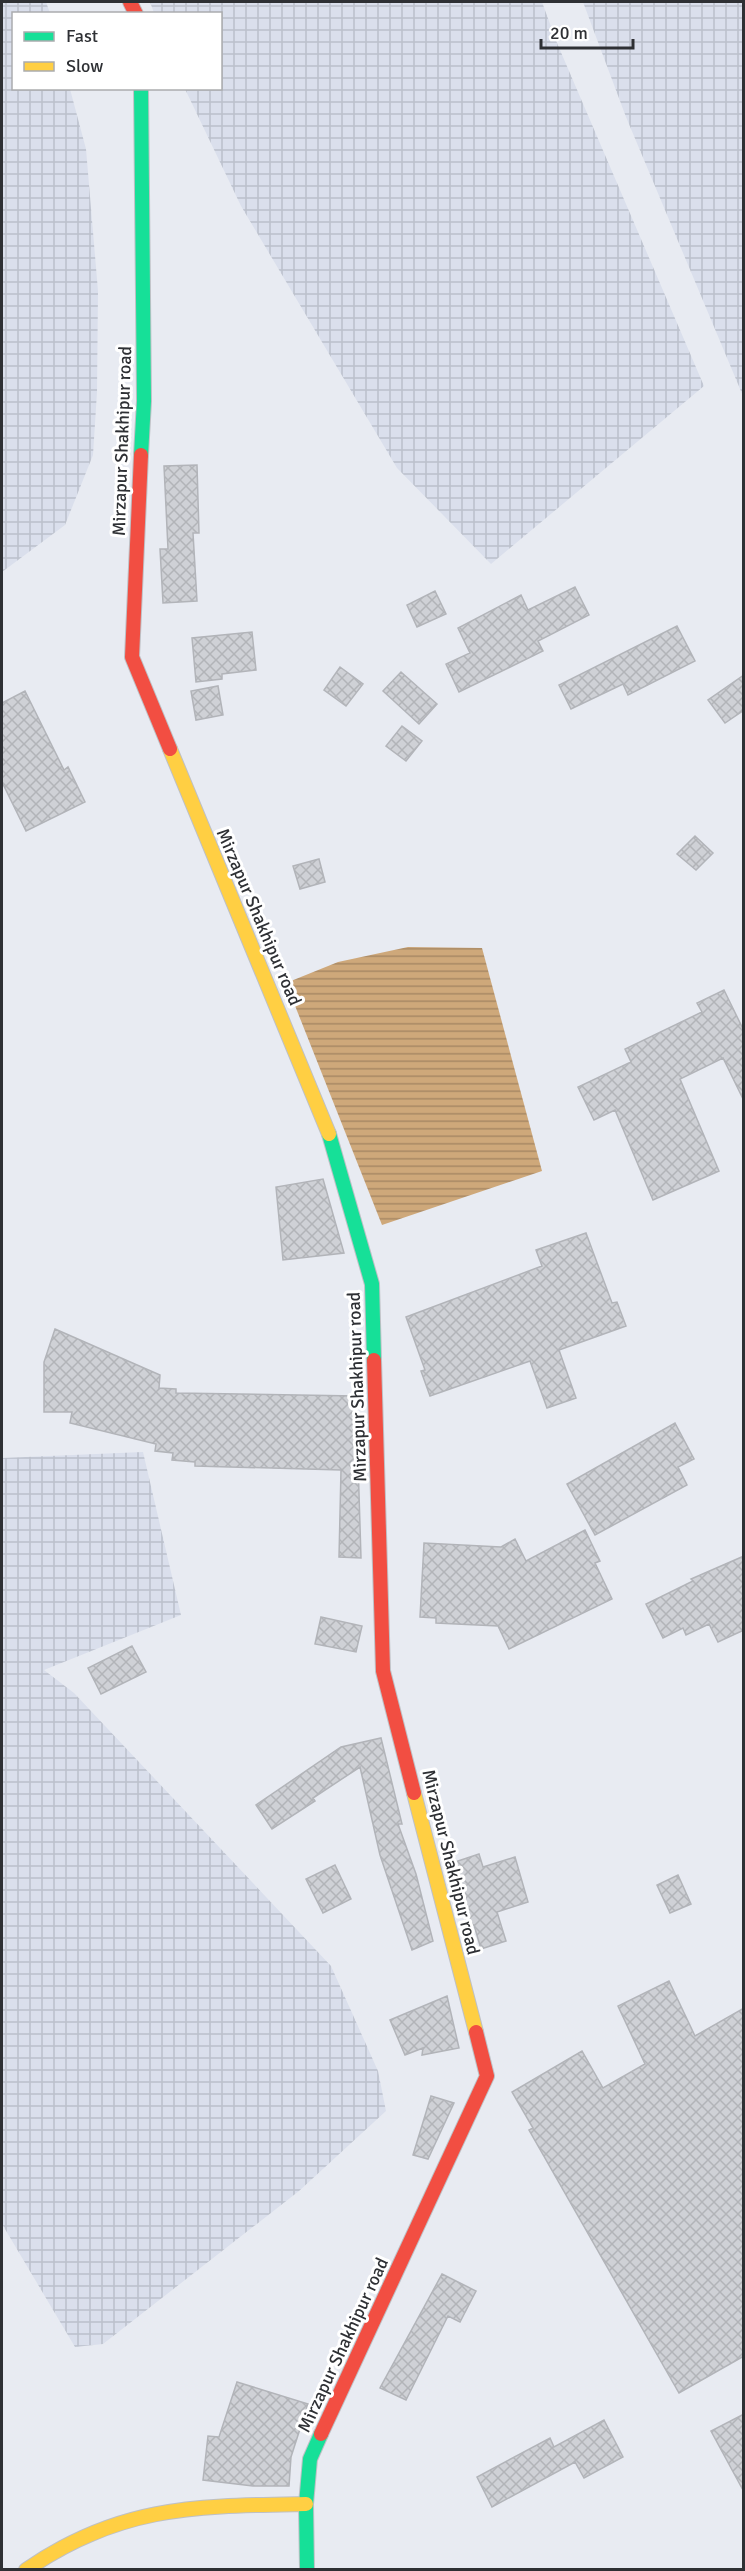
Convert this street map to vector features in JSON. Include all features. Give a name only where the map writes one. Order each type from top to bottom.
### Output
[{"type":"main road","name":"Mirzapur Shakhipur road","points":[[141,90],[144,401],[132,657],[332,1138],[372,1284],[383,1671],[487,2076],[310,2459],[306,2504],[308,2570]]},
{"type":"main road","points":[[26,2570],[44,2555],[82,2534],[152,2512],[205,2506],[306,2504]]},
{"type":"shaded area","points":[[2,2],[46,2],[50,12],[12,12],[12,90],[70,90],[86,149],[98,291],[97,392],[93,455],[65,525],[2,572]]},
{"type":"shaded area","points":[[150,2],[542,2],[557,43],[704,386],[491,564],[397,468],[241,206],[185,90],[222,90],[222,12],[154,12]]},
{"type":"shaded area","points":[[583,2],[743,2],[743,396],[626,117]]},
{"type":"shaded area","points":[[408,947],[482,948],[542,1171],[382,1225],[286,983],[338,962]]},
{"type":"shaded area","points":[[143,1452],[181,1615],[44,1670],[74,1693],[331,1966],[378,2071],[386,2111],[299,2191],[103,2344],[75,2347],[2,2224],[2,1458]]},
{"type":"building","points":[[197,465],[199,533],[193,533],[197,601],[163,603],[160,549],[168,549],[164,466]]},
{"type":"building","points":[[575,587],[589,615],[538,641],[543,651],[459,692],[446,664],[470,653],[458,628],[521,595],[528,610]]},
{"type":"building","points":[[435,591],[446,614],[417,627],[407,605]]},
{"type":"building","points":[[677,626],[695,661],[628,695],[623,684],[571,709],[559,685]]},
{"type":"building","points":[[252,632],[256,670],[222,674],[222,679],[196,682],[192,638]]},
{"type":"building","points":[[340,667],[363,684],[346,706],[324,690]]},
{"type":"building","points":[[401,672],[437,704],[419,724],[383,691]]},
{"type":"building","points":[[744,675],[744,710],[725,723],[708,700]]},
{"type":"building","points":[[218,686],[223,715],[196,720],[191,691]]},
{"type":"building","points":[[25,691],[64,770],[68,767],[85,802],[26,831],[2,782],[2,703]]},
{"type":"building","points":[[402,726],[422,741],[406,761],[386,746]]},
{"type":"building","points":[[695,836],[713,853],[696,870],[677,854]]},
{"type":"building","points":[[319,859],[325,882],[300,889],[293,866]]},
{"type":"building","points":[[724,990],[744,1031],[744,1101],[723,1058],[680,1079],[719,1171],[653,1200],[615,1110],[594,1120],[578,1087],[631,1062],[625,1049],[702,1012],[697,1003]]},
{"type":"building","points":[[323,1179],[344,1253],[283,1260],[276,1187]]},
{"type":"building","points":[[586,1233],[612,1303],[617,1302],[626,1326],[559,1350],[576,1398],[547,1408],[530,1361],[430,1396],[421,1371],[425,1370],[406,1317],[542,1266],[536,1250]]},
{"type":"building","points":[[55,1329],[160,1375],[159,1388],[176,1389],[176,1393],[356,1396],[361,1558],[339,1557],[341,1470],[195,1466],[195,1462],[172,1460],[173,1453],[155,1451],[156,1444],[70,1423],[72,1412],[44,1412],[44,1362]]},
{"type":"building","points":[[675,1423],[694,1459],[678,1467],[687,1485],[595,1535],[567,1484]]},
{"type":"building","points":[[585,1530],[600,1561],[595,1563],[612,1599],[509,1649],[498,1626],[436,1623],[436,1618],[420,1617],[424,1543],[501,1547],[515,1539],[526,1561]]},
{"type":"building","points":[[744,1556],[744,1630],[718,1642],[709,1624],[686,1635],[683,1628],[663,1638],[646,1604],[693,1581],[691,1579]]},
{"type":"building","points":[[321,1617],[362,1626],[356,1652],[315,1644]]},
{"type":"building","points":[[132,1646],[146,1672],[101,1694],[88,1668]]},
{"type":"building","points":[[381,1738],[402,1824],[398,1824],[416,1874],[433,1941],[412,1950],[380,1855],[360,1767],[313,1798],[315,1801],[272,1829],[256,1805],[341,1747]]},
{"type":"building","points":[[479,1854],[483,1867],[515,1857],[528,1902],[497,1912],[506,1941],[481,1949],[474,1925],[468,1927],[452,1863]]},
{"type":"building","points":[[335,1865],[351,1899],[323,1913],[306,1879]]},
{"type":"building","points":[[678,1875],[691,1904],[670,1913],[657,1885]]},
{"type":"building","points":[[669,1981],[695,2036],[744,2008],[744,2356],[679,2393],[529,2130],[533,2128],[512,2092],[582,2051],[603,2088],[645,2064],[618,2006]]},
{"type":"building","points":[[447,1996],[459,2048],[422,2055],[423,2048],[405,2055],[390,2020]]},
{"type":"building","points":[[431,2096],[454,2103],[428,2159],[413,2155]]},
{"type":"building","points":[[442,2274],[476,2291],[460,2322],[448,2316],[406,2400],[380,2388]]},
{"type":"building","points":[[237,2382],[308,2404],[291,2457],[289,2486],[253,2486],[203,2480],[208,2436],[219,2437]]},
{"type":"building","points":[[744,2414],[744,2492],[711,2431]]},
{"type":"building","points":[[604,2420],[623,2457],[584,2478],[575,2462],[492,2507],[477,2477],[550,2438],[554,2447]]},
{"type":"traffic: fast","points":[[141,90],[144,401],[141,455]]},
{"type":"traffic: fast","points":[[329,1134],[372,1284],[374,1360]]},
{"type":"traffic: fast","points":[[307,2570],[306,2504],[310,2459],[321,2434]]},
{"type":"traffic: slow","points":[[170,749],[329,1134]]},
{"type":"traffic: slow","points":[[414,1793],[476,2032]]},
{"type":"traffic: slow","points":[[26,2570],[94,2533],[127,2521],[160,2513],[229,2506],[306,2504]]},
{"type":"traffic: jam","points":[[130,2],[135,12]]},
{"type":"traffic: jam","points":[[141,455],[132,657],[170,749]]},
{"type":"traffic: jam","points":[[374,1360],[383,1671],[414,1793]]},
{"type":"traffic: jam","points":[[321,2434],[487,2076],[476,2032]]}]
